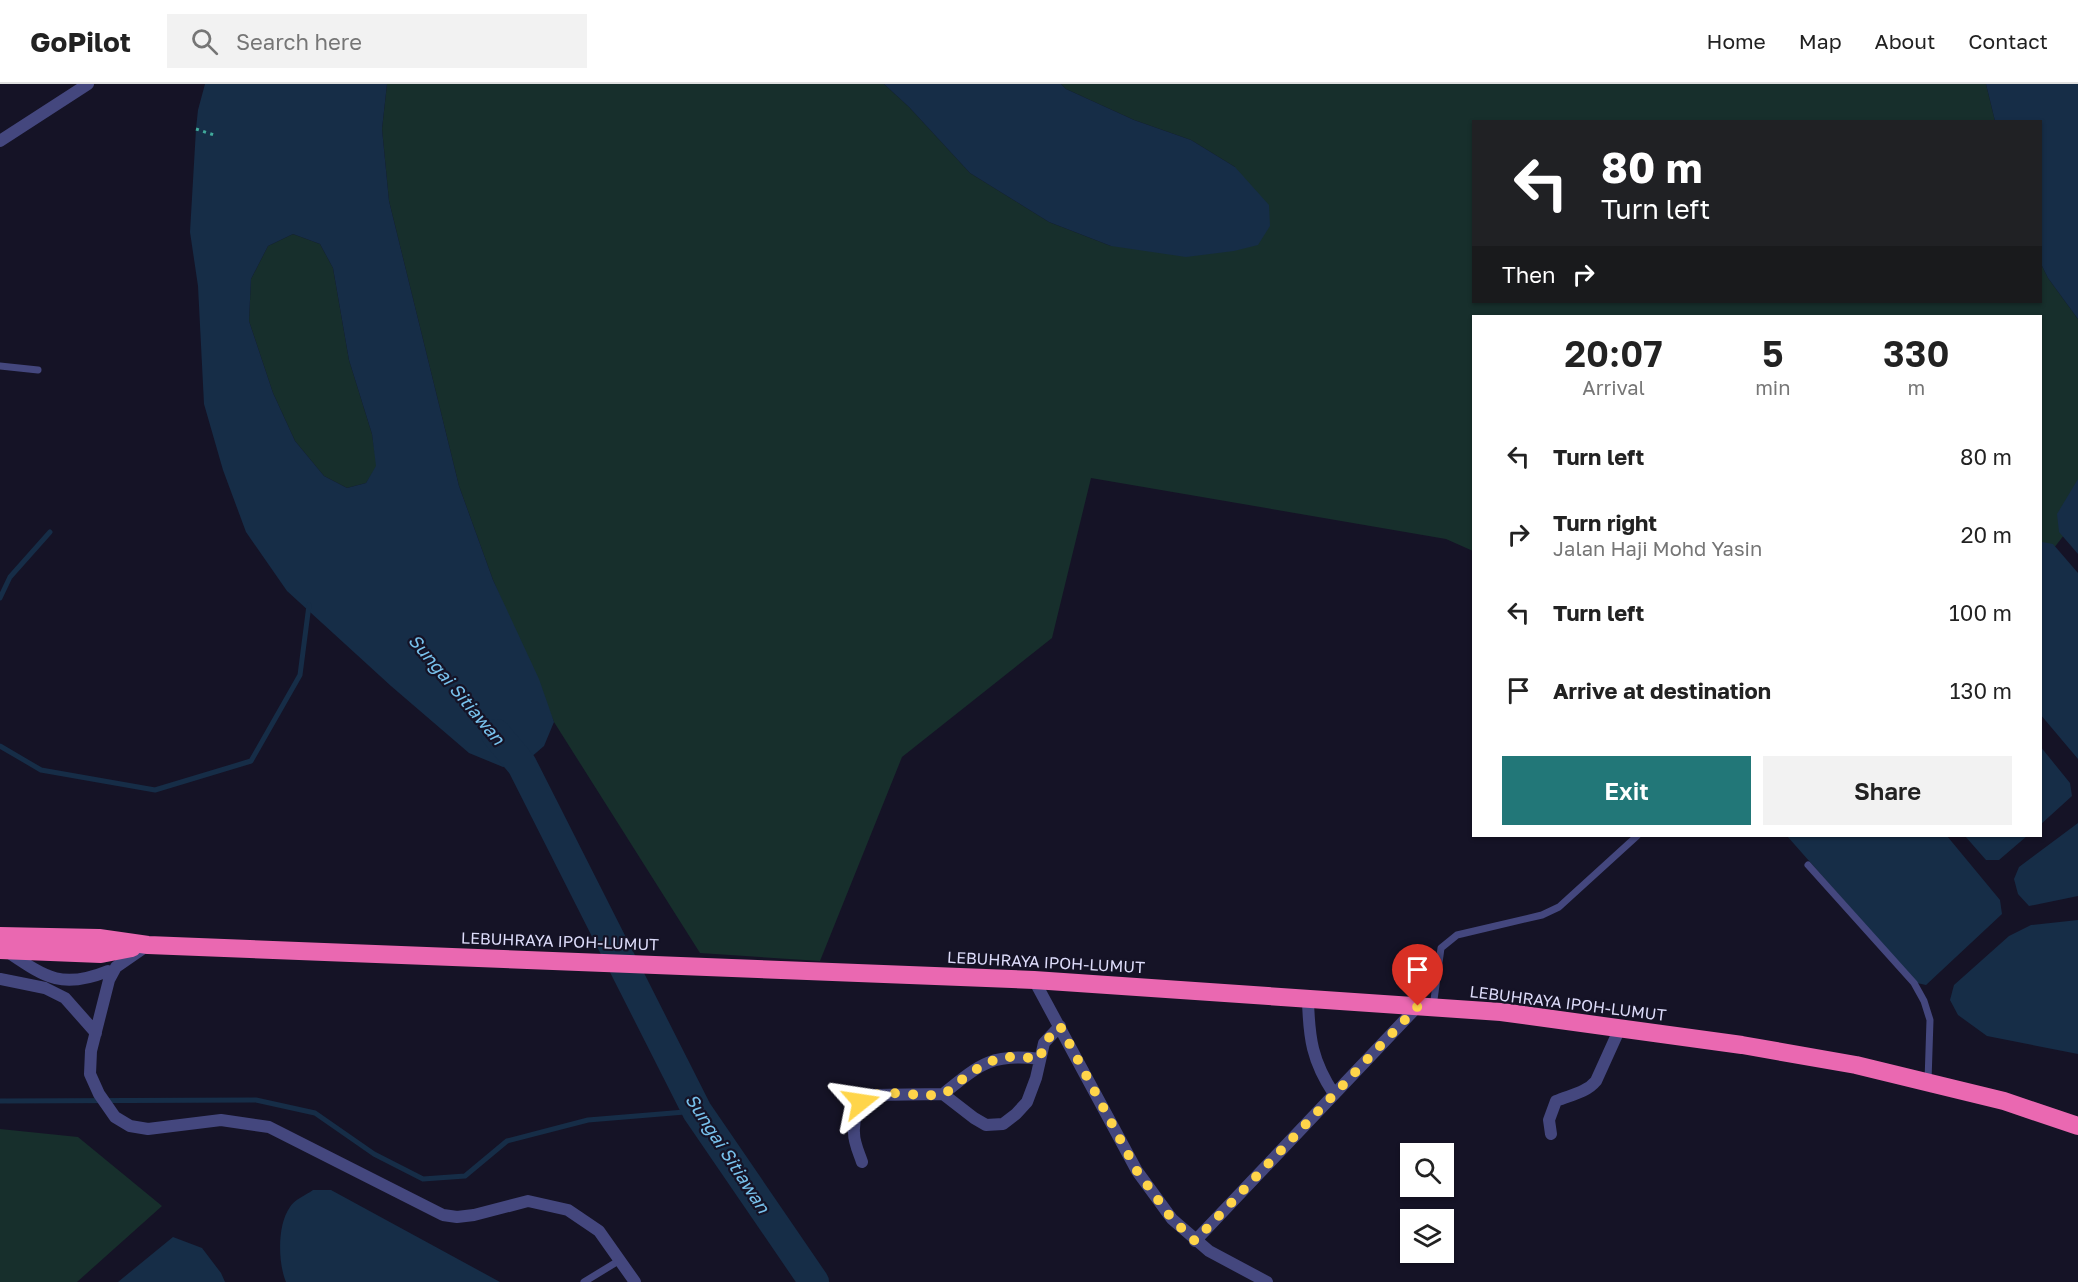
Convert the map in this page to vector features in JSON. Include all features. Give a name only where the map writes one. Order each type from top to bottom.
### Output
[{"type":"highway","name":"LEBUHRAYA IPOH-LUMUT","points":[[2,945],[106,960],[148,945],[1034,980],[1501,1012],[1742,1045],[1856,1065],[2004,1101],[2078,1126]]},
{"type":"street","points":[[0,141],[88,84]]},
{"type":"street","points":[[2,945],[50,978],[78,981],[106,960]]},
{"type":"street","points":[[106,960],[116,967],[148,945]]},
{"type":"street","points":[[106,960],[96,1033],[91,1052],[90,1074],[99,1094],[115,1117],[130,1126],[148,1129],[221,1120],[269,1127],[443,1215],[458,1217],[474,1215],[528,1201],[568,1210],[599,1231],[635,1282]]},
{"type":"street","points":[[0,979],[45,988],[65,998],[96,1033]]},
{"type":"street","points":[[1034,980],[1137,1171],[1172,1219],[1209,1251],[1267,1282]]},
{"type":"street","points":[[1308,1000],[1309,1030],[1313,1047],[1321,1075],[1334,1094]]},
{"type":"street","points":[[1195,1241],[1334,1094],[1425,1007]]},
{"type":"street","points":[[944,1094],[986,1125],[1003,1124],[1027,1102],[1036,1078],[1044,1043],[1060,1026]]},
{"type":"street","points":[[1551,1134],[1549,1120],[1556,1101],[1591,1088],[1596,1082],[1620,1028]]},
{"type":"street","points":[[862,1162],[854,1133],[858,1111],[866,1097],[871,1095],[944,1094],[978,1067],[991,1060],[1012,1056],[1040,1059]]},
{"type":"lane","points":[[0,366],[38,370]]},
{"type":"lane","points":[[1425,1007],[1441,948],[1448,941],[1457,935],[1542,915],[1559,907],[1635,837]]},
{"type":"lane","points":[[1808,865],[1914,984],[1924,1001],[1930,1020],[1928,1082]]},
{"type":"lane","points":[[584,1282],[620,1260]]},
{"type":"path","points":[[196,129],[214,135]]},
{"type":"green space","points":[[387,84],[884,84],[909,107],[970,173],[1049,222],[1111,246],[1235,167],[1191,140],[1134,120],[1066,89],[1061,84],[1986,84],[1995,120],[1472,120],[1472,303],[2042,303],[2042,266],[2078,319],[2078,517],[2042,563],[2042,315],[1472,315],[1472,551],[1446,539],[1091,478],[1052,638],[902,757],[820,961],[700,953],[554,722],[493,580],[459,486],[389,201],[382,129]]},
{"type":"green space","points":[[293,234],[320,244],[333,268],[349,360],[372,434],[377,466],[366,483],[347,488],[324,476],[295,441],[273,393],[249,321],[251,279],[268,246]]},
{"type":"green space","points":[[0,1129],[78,1137],[162,1206],[77,1282],[0,1282]]},
{"type":"water","points":[[205,84],[387,84],[382,129],[389,201],[459,486],[493,580],[539,679],[554,722],[544,746],[522,765],[503,767],[469,753],[391,686],[287,591],[246,532],[223,470],[204,404],[198,286],[190,232],[198,110]],"holes":[[[293,234],[320,244],[333,268],[349,360],[372,434],[376,466],[366,483],[347,488],[324,476],[295,441],[273,393],[249,321],[251,279],[268,246]]]},
{"type":"water","points":[[884,84],[1061,84],[1066,89],[1134,120],[1191,140],[1235,167],[1269,205],[1270,226],[1258,245],[1234,251],[1186,257],[1111,246],[1049,222],[970,173],[909,107]]},
{"type":"water","points":[[1986,84],[2078,84],[2078,319],[2042,266],[2042,120],[1995,120]]},
{"type":"water","points":[[2078,479],[2078,554],[2059,532],[2057,514]]},
{"type":"water","points":[[2042,542],[2053,544],[2078,573],[2078,759],[2042,716]]},
{"type":"water","points":[[2042,748],[2070,783],[2072,796],[2042,823]]},
{"type":"water","points":[[2078,823],[2078,896],[2029,906],[2018,894],[2014,879],[2019,867]]},
{"type":"water","points":[[1788,837],[1948,837],[2000,900],[2002,914],[1926,985],[1917,983]]},
{"type":"water","points":[[1966,837],[2026,837],[1999,860],[1986,860]]},
{"type":"water","points":[[2078,920],[2078,1054],[1987,1036],[1958,1015],[1950,1000],[1954,985],[2009,936],[2031,925]]},
{"type":"water","points":[[313,1190],[331,1190],[500,1282],[286,1282],[280,1255],[283,1224],[292,1204]]},
{"type":"water","points":[[173,1237],[202,1248],[225,1282],[118,1282]]},
{"type":"waterway","points":[[0,598],[10,577],[50,532]]},
{"type":"waterway","points":[[0,746],[41,770],[155,790],[251,761],[300,675],[309,605]]},
{"type":"waterway","name":"Sungai Sitiawan","points":[[496,734],[522,765],[697,1111],[814,1282]]},
{"type":"waterway","points":[[0,1101],[256,1100],[315,1113],[374,1154],[423,1179],[465,1176],[507,1141],[588,1120],[697,1111]]},
{"type":"route","points":[[861,1102],[871,1095],[944,1094],[978,1067],[991,1060],[1019,1056],[1040,1059],[1044,1043],[1060,1026],[1137,1171],[1172,1219],[1195,1241],[1418,1006]]}]
